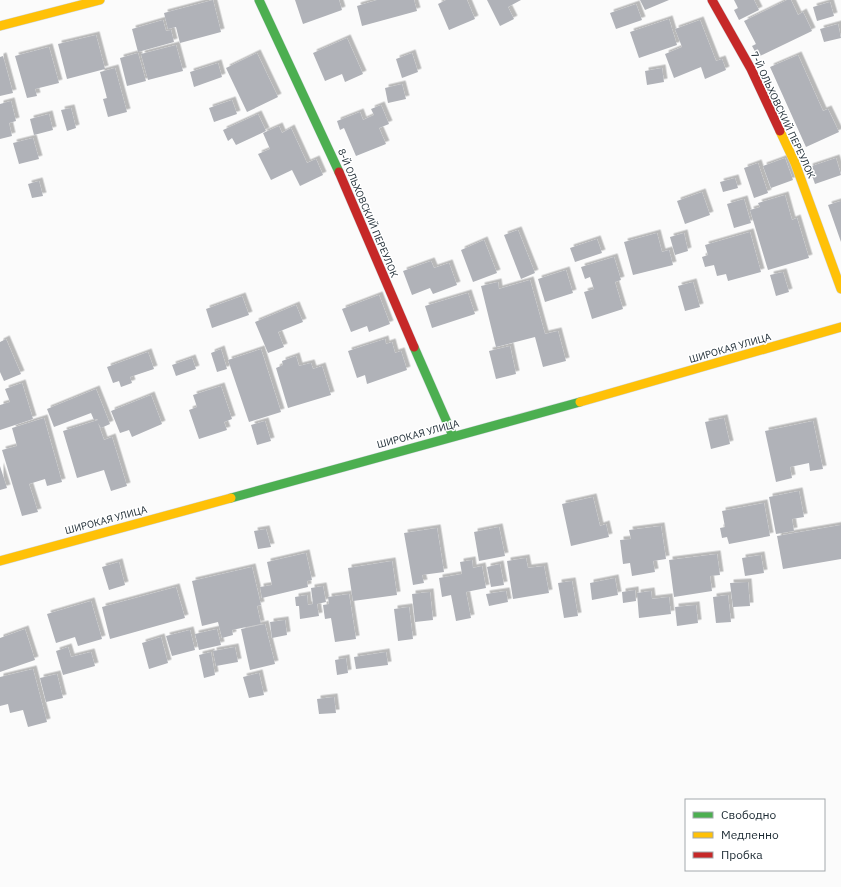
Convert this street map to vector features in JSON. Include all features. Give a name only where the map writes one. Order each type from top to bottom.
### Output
[{"type":"street","points":[[0,26],[100,0]]},
{"type":"street","name":"8-Й ОЛЬХОВСКИЙ ПЕРЕУЛОК","points":[[259,0],[332,157],[453,436]]},
{"type":"street","name":"7-Й ОЛЬХОВСКИЙ ПЕРЕУЛОК","points":[[712,0],[752,69],[795,163],[841,289]]},
{"type":"street","name":"ШИРОКАЯ УЛИЦА","points":[[0,561],[629,388],[841,327]]},
{"type":"building","points":[[213,0],[221,32],[180,43],[176,27],[168,29],[164,13]]},
{"type":"building","points":[[295,0],[339,0],[342,10],[303,24]]},
{"type":"building","points":[[377,0],[414,0],[417,11],[362,26],[357,6]]},
{"type":"building","points":[[446,0],[467,0],[475,19],[449,30],[438,4]]},
{"type":"building","points":[[487,0],[521,0],[508,7],[514,19],[500,26]]},
{"type":"building","points":[[640,0],[669,0],[645,10]]},
{"type":"building","points":[[734,0],[754,0],[759,10],[739,20],[734,10],[738,8]]},
{"type":"building","points":[[787,0],[791,0],[798,15],[803,12],[812,31],[758,57],[752,46],[756,44],[744,21]]},
{"type":"building","points":[[830,2],[834,16],[817,21],[813,7]]},
{"type":"building","points":[[636,4],[642,20],[616,29],[610,13]]},
{"type":"building","points":[[669,19],[677,45],[639,58],[630,32]]},
{"type":"building","points":[[163,20],[166,31],[171,30],[174,42],[138,52],[132,29]]},
{"type":"building","points":[[700,20],[716,61],[722,59],[726,70],[705,79],[701,67],[674,78],[665,54],[682,47],[675,29]]},
{"type":"building","points":[[838,24],[841,38],[824,42],[820,29]]},
{"type":"building","points":[[96,35],[105,69],[67,79],[58,44]]},
{"type":"building","points":[[347,38],[363,74],[345,82],[342,74],[325,81],[313,53]]},
{"type":"building","points":[[176,45],[183,71],[148,80],[141,54]]},
{"type":"building","points":[[49,47],[59,83],[35,89],[37,96],[27,98],[15,56]]},
{"type":"building","points":[[138,53],[146,81],[127,86],[120,58]]},
{"type":"building","points":[[257,53],[278,97],[247,112],[226,68]]},
{"type":"building","points":[[412,53],[418,72],[402,78],[396,59]]},
{"type":"building","points":[[798,55],[823,111],[828,109],[839,132],[806,147],[770,67]]},
{"type":"building","points":[[3,56],[13,93],[0,96],[0,57]]},
{"type":"building","points":[[218,63],[222,77],[194,87],[190,72]]},
{"type":"building","points":[[115,68],[127,112],[108,117],[103,99],[107,98],[100,72]]},
{"type":"building","points":[[662,68],[664,82],[647,85],[645,71]]},
{"type":"building","points":[[402,84],[406,99],[388,103],[385,88]]},
{"type":"building","points":[[232,100],[237,114],[214,122],[209,108]]},
{"type":"building","points":[[11,101],[16,121],[9,123],[12,136],[0,139],[0,104]]},
{"type":"building","points":[[381,105],[389,124],[379,128],[386,144],[356,156],[344,128],[340,130],[337,121],[360,112],[363,120],[374,115],[371,109]]},
{"type":"building","points":[[71,108],[76,128],[67,131],[61,110]]},
{"type":"building","points":[[49,114],[53,130],[34,135],[30,119]]},
{"type":"building","points":[[258,114],[266,131],[236,145],[232,138],[228,141],[223,130]]},
{"type":"building","points":[[279,126],[282,133],[291,128],[307,163],[316,159],[323,175],[300,186],[292,170],[271,180],[258,154],[270,149],[263,133]]},
{"type":"building","points":[[33,138],[39,159],[19,164],[13,143]]},
{"type":"building","points":[[785,158],[793,180],[771,188],[763,166]]},
{"type":"building","points":[[836,158],[841,175],[815,184],[809,167]]},
{"type":"building","points":[[758,163],[768,193],[754,198],[744,168]]},
{"type":"building","points":[[735,178],[738,188],[723,192],[720,182]]},
{"type":"building","points":[[39,181],[43,196],[32,198],[28,184]]},
{"type":"building","points":[[702,192],[710,215],[685,224],[677,201]]},
{"type":"building","points":[[785,195],[792,220],[797,218],[809,258],[768,270],[750,210],[760,207],[758,203]]},
{"type":"building","points":[[744,199],[751,223],[734,228],[727,204]]},
{"type":"building","points":[[841,201],[841,242],[828,205]]},
{"type":"building","points":[[518,230],[535,273],[521,279],[504,235]]},
{"type":"building","points":[[750,232],[761,272],[728,281],[726,274],[717,276],[714,265],[705,267],[702,257],[708,255],[705,245]]},
{"type":"building","points":[[657,233],[662,252],[669,250],[673,265],[633,275],[624,242]]},
{"type":"building","points":[[684,233],[688,251],[675,255],[670,237]]},
{"type":"building","points":[[597,239],[602,253],[575,262],[570,248]]},
{"type":"building","points":[[484,240],[497,273],[473,282],[461,250]]},
{"type":"building","points":[[614,257],[621,280],[615,282],[623,309],[592,319],[584,292],[594,289],[590,277],[585,279],[581,267]]},
{"type":"building","points":[[431,261],[434,268],[449,263],[457,285],[433,294],[430,288],[412,295],[403,271]]},
{"type":"building","points":[[566,270],[573,293],[545,302],[538,279]]},
{"type":"building","points":[[783,272],[789,292],[776,296],[770,275]]},
{"type":"building","points":[[530,280],[545,334],[558,331],[566,361],[543,367],[535,337],[496,347],[481,286],[498,282],[499,289]]},
{"type":"building","points":[[693,282],[700,307],[685,311],[678,286]]},
{"type":"building","points":[[468,293],[475,314],[432,328],[425,306]]},
{"type":"building","points":[[379,295],[390,324],[369,332],[367,326],[351,332],[342,309]]},
{"type":"building","points":[[242,296],[249,315],[212,328],[206,309]]},
{"type":"building","points":[[296,305],[303,322],[278,332],[284,347],[268,353],[255,322]]},
{"type":"building","points":[[6,339],[21,374],[4,381],[0,372],[0,342]]},
{"type":"building","points":[[385,339],[386,344],[392,342],[395,353],[401,351],[407,370],[367,384],[365,375],[357,378],[348,351]]},
{"type":"building","points":[[510,346],[516,374],[496,379],[489,351]]},
{"type":"building","points":[[221,349],[227,369],[217,372],[211,353]]},
{"type":"building","points":[[261,349],[281,412],[249,422],[228,360]]},
{"type":"building","points":[[148,352],[154,369],[130,377],[132,383],[121,387],[119,381],[113,383],[107,367]]},
{"type":"building","points":[[296,356],[299,366],[311,363],[313,369],[322,366],[331,395],[288,408],[276,368],[283,365],[282,361]]},
{"type":"building","points":[[192,358],[196,369],[176,376],[172,365]]},
{"type":"building","points":[[22,383],[33,419],[0,430],[0,405],[10,402],[5,389]]},
{"type":"building","points":[[221,386],[232,419],[224,422],[227,430],[199,439],[189,410],[197,407],[193,395]]},
{"type":"building","points":[[96,389],[110,424],[101,428],[98,423],[104,440],[112,437],[127,486],[111,491],[104,470],[77,478],[63,431],[98,420],[94,420],[91,413],[54,427],[47,409]]},
{"type":"building","points":[[151,395],[162,424],[132,437],[129,430],[120,433],[111,411]]},
{"type":"building","points":[[44,418],[62,482],[47,486],[45,479],[29,484],[38,512],[22,516],[2,450],[17,446],[12,428]]},
{"type":"building","points":[[724,418],[730,444],[711,449],[705,422]]},
{"type":"building","points":[[265,421],[271,441],[257,445],[251,425]]},
{"type":"building","points":[[813,421],[823,469],[810,471],[809,463],[790,467],[792,478],[776,482],[765,431]]},
{"type":"building","points":[[0,466],[7,488],[0,490]]},
{"type":"building","points":[[799,491],[804,517],[792,519],[794,531],[776,534],[769,497]]},
{"type":"building","points":[[593,497],[600,526],[606,524],[609,537],[571,546],[562,504]]},
{"type":"building","points":[[764,503],[770,536],[729,544],[727,537],[722,538],[720,528],[725,527],[722,511]]},
{"type":"building","points":[[841,525],[841,559],[783,569],[777,536]]},
{"type":"building","points":[[661,526],[666,559],[653,561],[655,572],[632,576],[630,563],[623,564],[620,540],[631,539],[629,530]]},
{"type":"building","points":[[499,527],[505,556],[479,561],[474,532]]},
{"type":"building","points":[[437,528],[444,572],[422,575],[424,583],[413,585],[404,533]]},
{"type":"building","points":[[266,529],[271,547],[258,549],[254,531]]},
{"type":"building","points":[[306,553],[312,580],[307,581],[308,587],[262,598],[260,587],[272,585],[267,562]]},
{"type":"building","points":[[717,554],[720,575],[710,576],[712,591],[674,597],[669,560]]},
{"type":"building","points":[[761,555],[764,573],[745,576],[742,558]]},
{"type":"building","points":[[526,558],[528,568],[544,566],[549,593],[513,599],[507,561]]},
{"type":"building","points":[[472,560],[473,568],[482,566],[486,588],[466,592],[471,618],[456,621],[451,595],[442,597],[439,578],[462,574],[460,562]]},
{"type":"building","points":[[392,561],[397,595],[353,601],[348,568]]},
{"type":"building","points":[[119,562],[125,585],[109,590],[102,567]]},
{"type":"building","points":[[500,564],[504,585],[491,587],[487,567]]},
{"type":"building","points":[[252,567],[261,605],[257,606],[261,624],[232,630],[233,635],[222,638],[218,622],[202,626],[192,581]]},
{"type":"building","points":[[615,578],[618,595],[592,600],[590,583]]},
{"type":"building","points":[[572,581],[578,616],[564,618],[558,583]]},
{"type":"building","points":[[748,582],[750,606],[733,607],[730,583]]},
{"type":"building","points":[[323,586],[326,602],[317,604],[319,616],[300,619],[299,606],[296,606],[295,597],[307,595],[308,605],[313,604],[311,588]]},
{"type":"building","points":[[176,587],[185,618],[110,639],[102,607]]},
{"type":"building","points":[[635,590],[636,601],[623,603],[622,592]]},
{"type":"building","points":[[506,591],[508,602],[489,606],[486,594]]},
{"type":"building","points":[[651,591],[652,599],[669,597],[671,614],[639,618],[637,593]]},
{"type":"building","points":[[430,592],[433,620],[415,622],[412,594]]},
{"type":"building","points":[[349,594],[356,639],[335,642],[331,618],[325,619],[323,605],[329,604],[328,597]]},
{"type":"building","points":[[728,595],[731,622],[716,623],[713,597]]},
{"type":"building","points":[[91,601],[102,639],[78,646],[75,637],[56,643],[47,614]]},
{"type":"building","points":[[696,605],[698,623],[677,626],[675,607]]},
{"type":"building","points":[[409,607],[413,639],[398,641],[394,609]]},
{"type":"building","points":[[285,620],[287,635],[272,638],[270,622]]},
{"type":"building","points":[[265,624],[275,664],[250,670],[241,629]]},
{"type":"building","points":[[25,629],[35,660],[0,672],[0,638]]},
{"type":"building","points":[[217,629],[221,645],[199,650],[195,634]]},
{"type":"building","points":[[190,630],[195,650],[172,656],[166,636]]},
{"type":"building","points":[[161,637],[168,663],[149,669],[142,643]]},
{"type":"building","points":[[68,647],[71,657],[91,652],[95,666],[63,675],[56,651]]},
{"type":"building","points":[[235,647],[238,662],[216,666],[213,651]]},
{"type":"building","points":[[211,652],[215,675],[204,678],[199,655]]},
{"type":"building","points":[[386,652],[388,665],[356,669],[354,657]]},
{"type":"building","points":[[346,658],[348,673],[337,675],[335,660]]},
{"type":"building","points":[[33,669],[47,722],[28,727],[23,710],[10,713],[8,704],[0,706],[0,677]]},
{"type":"building","points":[[259,673],[264,695],[249,698],[243,677]]},
{"type":"building","points":[[57,674],[63,698],[46,702],[40,678]]},
{"type":"building","points":[[334,697],[336,713],[319,714],[317,699]]},
{"type":"traffic: fast","points":[[259,0],[339,172]]},
{"type":"traffic: fast","points":[[414,347],[453,436]]},
{"type":"traffic: fast","points":[[231,498],[580,402]]},
{"type":"traffic: slow","points":[[0,26],[100,0]]},
{"type":"traffic: slow","points":[[780,131],[795,163],[841,289]]},
{"type":"traffic: slow","points":[[580,402],[841,327]]},
{"type":"traffic: slow","points":[[0,561],[231,498]]},
{"type":"traffic: jam","points":[[712,0],[751,69],[780,131]]},
{"type":"traffic: jam","points":[[339,172],[414,347]]}]
